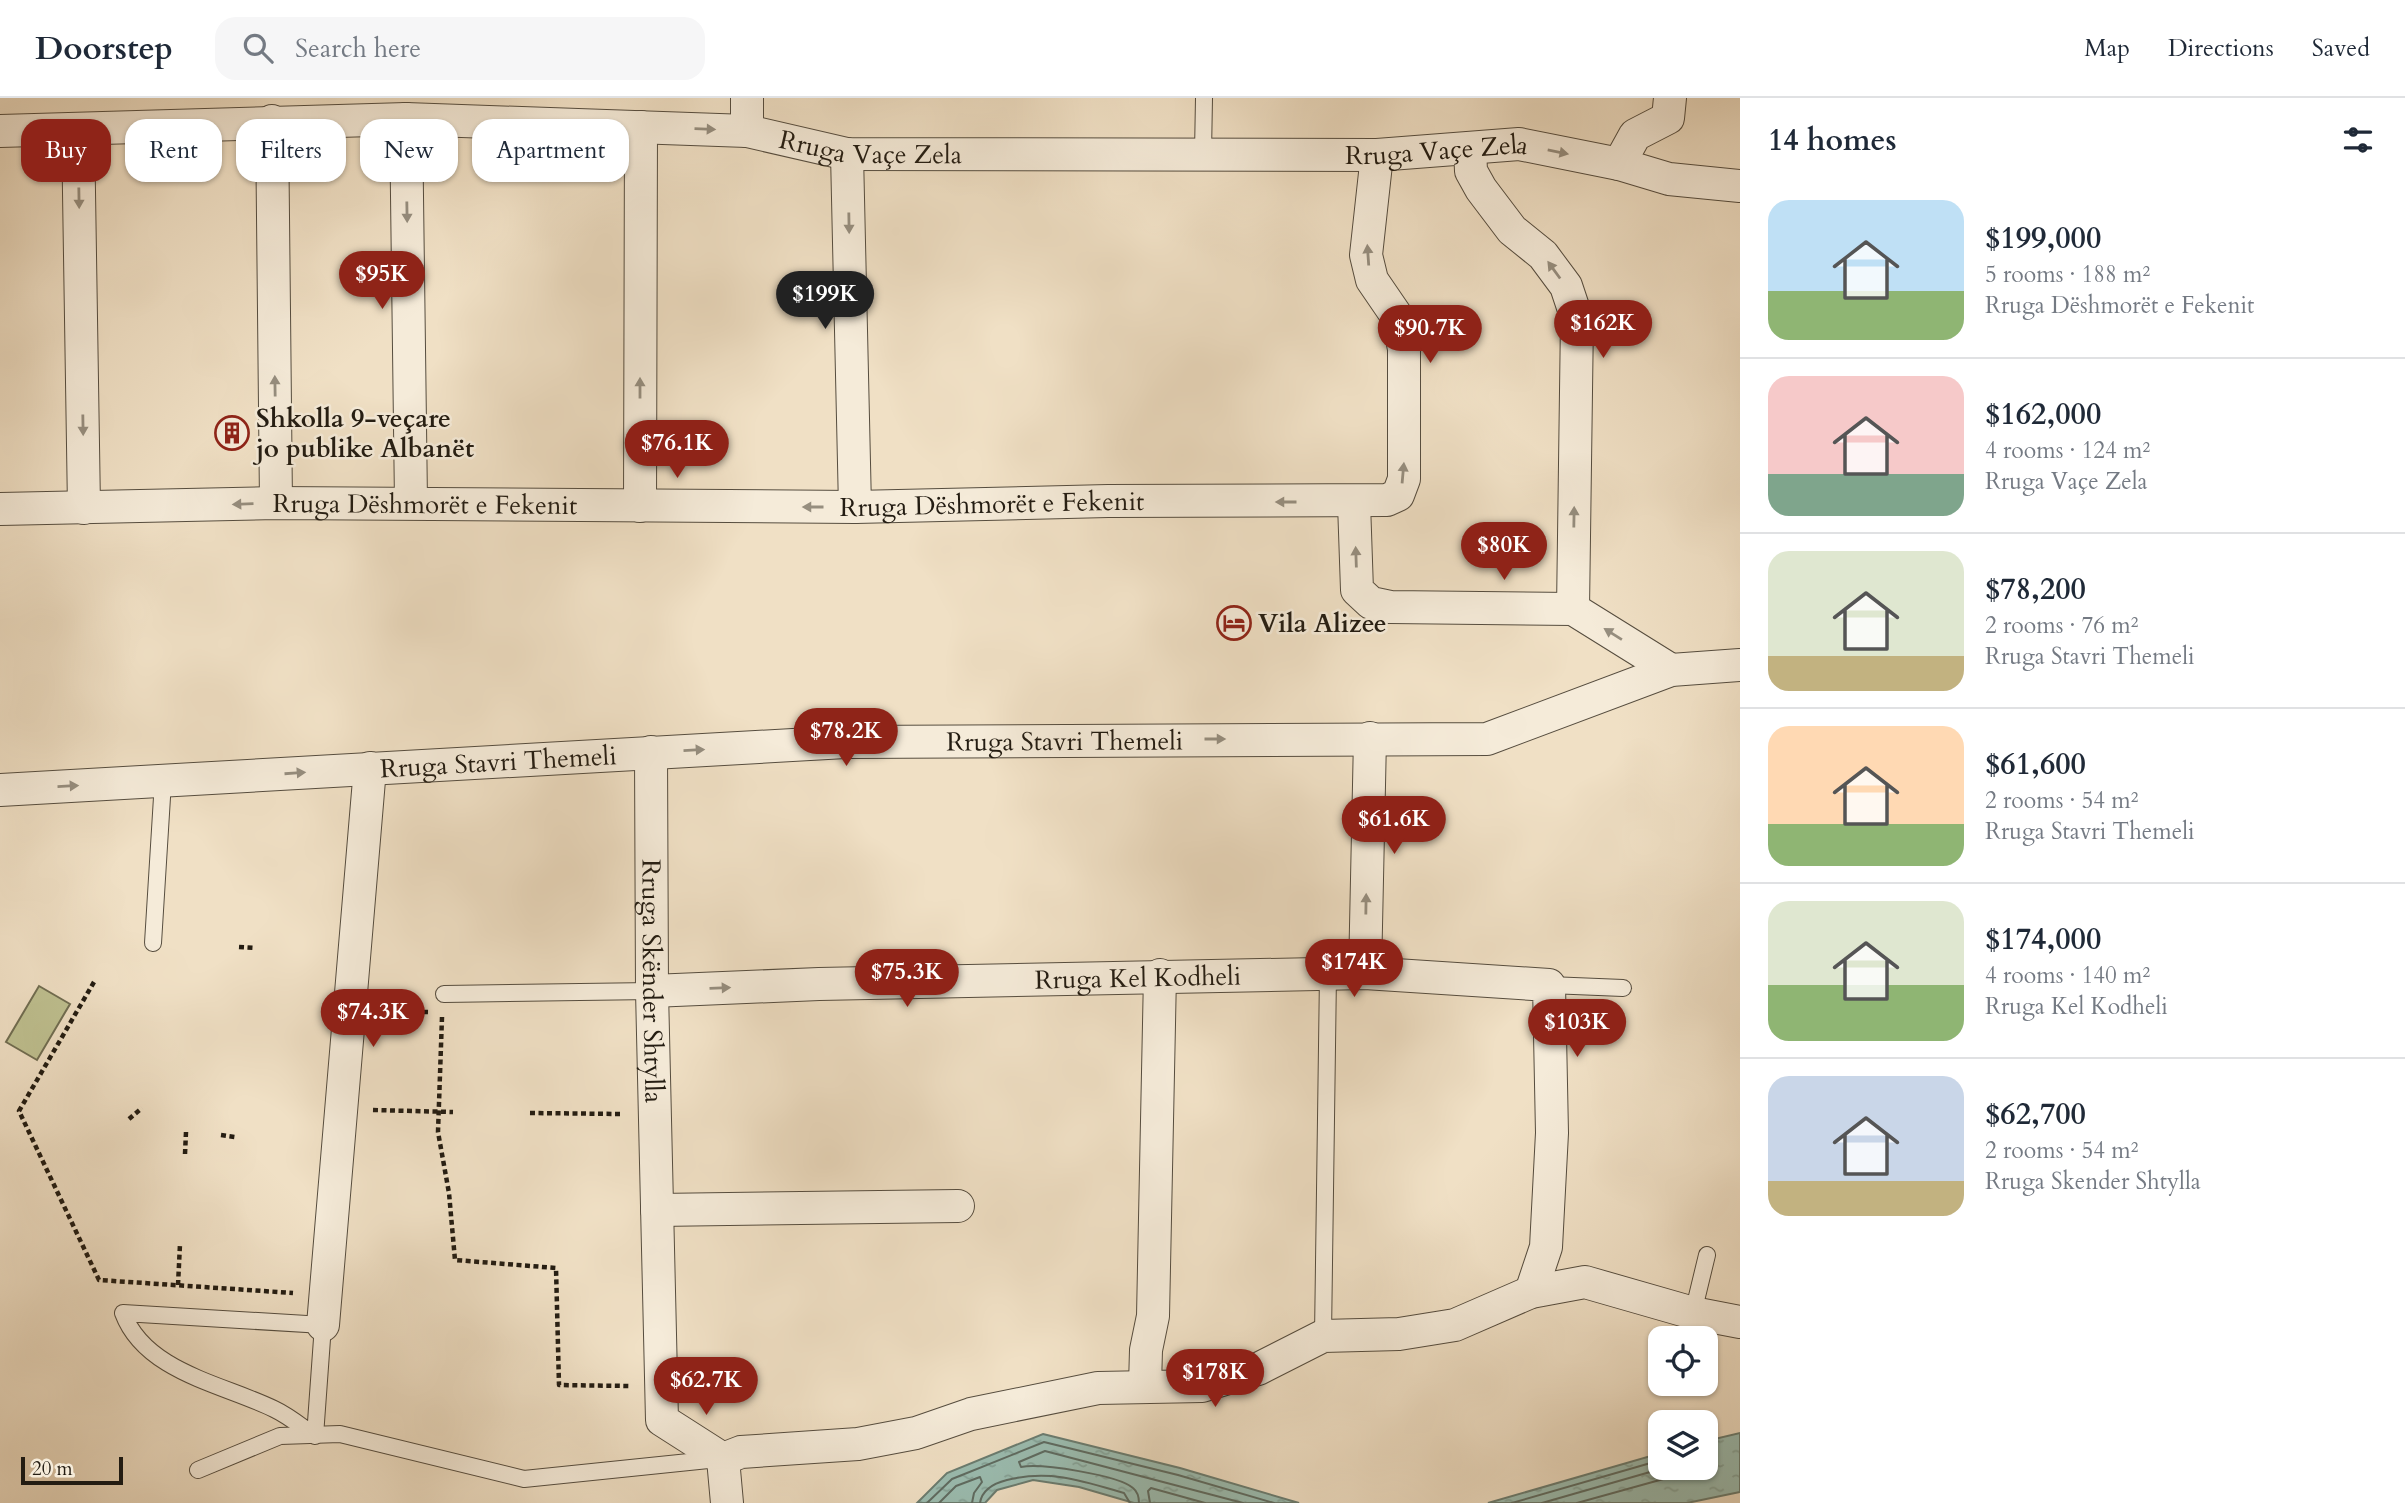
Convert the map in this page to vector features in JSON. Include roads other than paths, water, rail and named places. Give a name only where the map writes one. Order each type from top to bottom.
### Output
[{"type":"street","points":[[747,98],[747,131]]},
{"type":"street","points":[[1619,164],[1635,135],[1668,118],[1670,98]]},
{"type":"street","name":"Rruga Vaçe Zela","points":[[458,121],[747,131],[847,154],[1377,155],[1519,144],[1619,164],[1669,179],[1740,186]]},
{"type":"street","name":"Rruga Vaçe Zela","points":[[111,128],[236,122]]},
{"type":"street","points":[[640,506],[641,127]]},
{"type":"street","name":"Rruga Vaçe Zela","points":[[0,131],[21,130]]},
{"type":"street","points":[[1480,146],[1471,171],[1481,189],[1512,230],[1543,254],[1566,286],[1577,319],[1573,609]]},
{"type":"street","points":[[847,154],[855,507]]},
{"type":"street","name":"Rruga Dëshmorët e Fekenit","points":[[0,509],[411,502],[855,507],[1108,501],[1354,503],[1387,500],[1398,495],[1404,479],[1404,349],[1398,317],[1372,279],[1366,255],[1377,155]]},
{"type":"street","points":[[79,182],[84,508]]},
{"type":"street","points":[[273,182],[276,503]]},
{"type":"street","points":[[407,182],[411,502]]},
{"type":"street","points":[[1354,503],[1357,590],[1371,603],[1390,607],[1573,609],[1671,670]]},
{"type":"street","name":"Rruga Stavri Themeli","points":[[0,790],[651,752],[933,740],[1488,740],[1671,670],[1740,665]]},
{"type":"street","points":[[1365,972],[1370,738]]},
{"type":"street","name":"Rruga Skënder Shtylla","points":[[651,752],[652,991],[662,1420],[723,1459]]},
{"type":"street","points":[[325,1310],[370,768]]},
{"type":"street","name":"Rruga Kel Kodheli","points":[[652,991],[1160,975],[1365,972],[1549,985]]},
{"type":"street","points":[[1145,1385],[1153,1303],[1160,975]]},
{"type":"street","points":[[1531,1292],[1546,1247],[1552,1133],[1549,985]]},
{"type":"street","points":[[657,1210],[958,1206]]},
{"type":"street","points":[[727,1503],[723,1459],[741,1452],[858,1444],[916,1433],[971,1414],[1098,1388],[1202,1386],[1258,1369],[1323,1336],[1399,1334],[1455,1325],[1531,1292],[1585,1282],[1692,1313],[1740,1322]]},
{"type":"lane","points":[[1203,153],[1204,98]]},
{"type":"lane","points":[[153,943],[163,781]]},
{"type":"lane","points":[[1323,1336],[1328,974]]},
{"type":"lane","name":"Rruga Kel Kodheli","points":[[1549,985],[1623,988]]},
{"type":"lane","points":[[444,993],[652,991]]},
{"type":"lane","points":[[1692,1313],[1707,1255]]},
{"type":"lane","points":[[325,1310],[315,1436],[275,1409],[222,1389],[156,1356],[130,1333],[123,1313],[325,1310]]},
{"type":"lane","points":[[198,1470],[280,1436],[340,1434],[524,1479],[723,1459]]},
{"type":"water","points":[[1740,1433],[1740,1492],[1687,1503],[1488,1503],[1648,1457],[1648,1480],[1718,1480],[1718,1438]]},
{"type":"water","points":[[1043,1434],[1180,1468],[1299,1503],[1134,1503],[1079,1487],[1033,1480],[997,1490],[985,1503],[917,1503],[947,1473]]},
{"type":"place","name":"Shkolla 9-veçare jo publike Albanët","points":[[232,433]]},
{"type":"place","name":"Vila Alizee","points":[[1234,623]]}]
